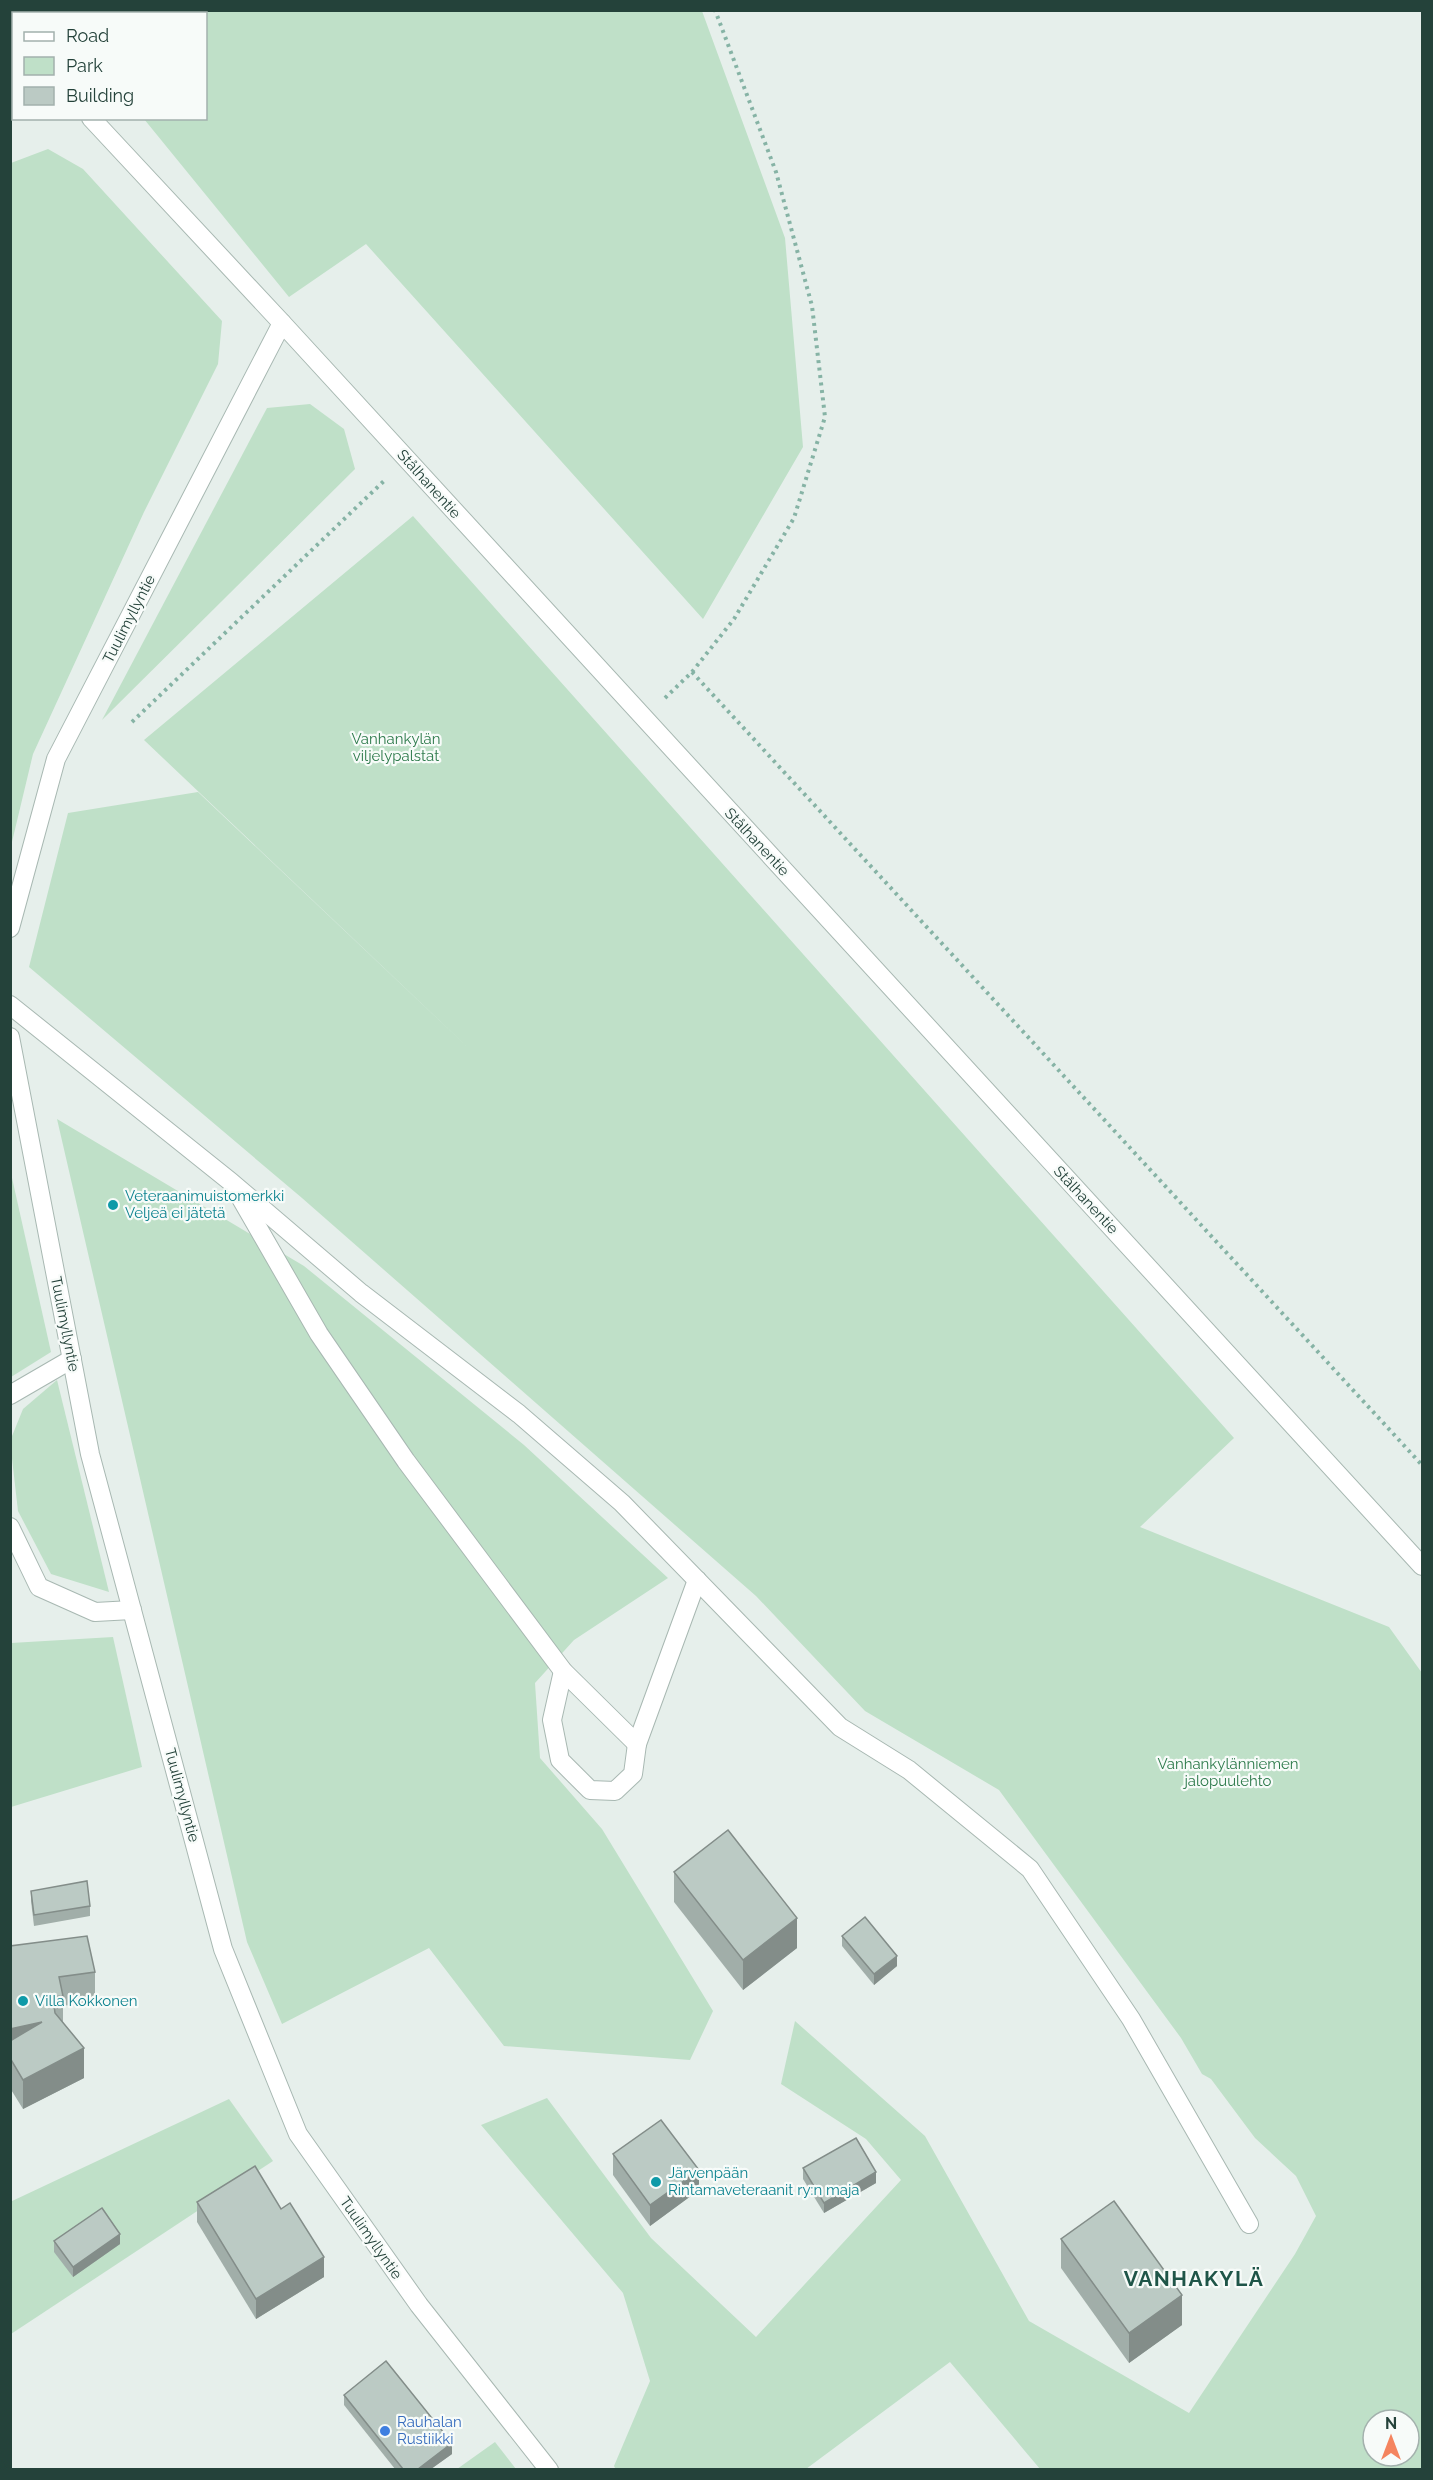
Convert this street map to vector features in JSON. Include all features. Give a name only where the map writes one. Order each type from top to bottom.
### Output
[{"type":"street","name":"Stålhanentie","points":[[93,120],[282,323],[1422,1566]]},
{"type":"street","name":"Tuulimyllyntie","points":[[10,928],[56,759],[282,323]]},
{"type":"street","points":[[10,1005],[231,1182],[362,1293],[519,1414],[622,1503],[840,1727],[909,1770],[1030,1869],[1131,2019],[1249,2224]]},
{"type":"street","name":"Tuulimyllyntie","points":[[10,1037],[90,1454],[223,1949],[298,2134],[419,2305],[549,2469]]},
{"type":"street","points":[[231,1182],[319,1334],[406,1461],[563,1671],[638,1744]]},
{"type":"street","points":[[10,1395],[72,1359]]},
{"type":"street","points":[[10,1527],[39,1587],[95,1612],[132,1610]]},
{"type":"street","points":[[563,1671],[552,1720],[560,1760],[590,1790],[615,1791],[633,1774],[638,1744],[697,1580]]},
{"type":"path","points":[[643,719],[692,672],[734,619],[794,518],[825,417],[812,306],[776,172],[715,10]]},
{"type":"path","points":[[132,722],[406,459]]},
{"type":"path","points":[[692,672],[1422,1465]]},
{"type":"green space","points":[[136,10],[702,11],[785,238],[803,447],[703,619],[366,244],[289,297],[145,120],[207,120],[207,12],[134,12]]},
{"type":"green space","points":[[48,149],[83,169],[222,321],[218,364],[144,512],[33,754],[11,846],[11,163]]},
{"type":"green space","points":[[310,404],[344,429],[355,469],[102,720],[267,408]]},
{"type":"green space","points":[[413,516],[1234,1438],[1140,1527],[1389,1627],[1422,1673],[1422,2469],[1040,2469],[950,2362],[806,2469],[616,2470],[614,2466],[650,2381],[623,2293],[481,2125],[547,2098],[651,2238],[756,2337],[901,2180],[866,2139],[781,2084],[795,2021],[925,2136],[1029,2321],[1189,2413],[1295,2254],[1316,2216],[1296,2176],[1255,2138],[1211,2079],[1202,2074],[1181,2038],[999,1790],[865,1711],[756,1596],[302,1198],[29,967],[68,813],[198,792],[478,1057],[144,740]]},
{"type":"green space","points":[[57,1119],[304,1266],[524,1445],[668,1578],[574,1640],[535,1683],[540,1758],[602,1829],[713,2011],[690,2060],[504,2046],[429,1948],[282,2024],[247,1942]]},
{"type":"green space","points":[[10,1169],[51,1352],[11,1377],[10,1377]]},
{"type":"green space","points":[[57,1380],[109,1592],[51,1574],[18,1511],[10,1441],[23,1409]]},
{"type":"green space","points":[[113,1637],[142,1767],[11,1807],[11,1643]]},
{"type":"green space","points":[[229,2099],[273,2161],[11,2334],[10,2202]]},
{"type":"green space","points":[[495,2442],[516,2469],[457,2469]]},
{"type":"building","points":[[728,1830],[797,1918],[743,1960],[674,1872]]},
{"type":"building","points":[[87,1881],[90,1906],[34,1915],[31,1891]]},
{"type":"building","points":[[865,1917],[897,1956],[874,1974],[842,1936]]},
{"type":"building","points":[[87,1936],[95,1972],[59,1977],[63,1996],[53,1997],[55,2013],[84,2048],[23,2080],[10,2058],[10,2041],[42,2022],[10,2029],[10,1946]]},
{"type":"building","points":[[661,2120],[699,2170],[650,2205],[613,2154]]},
{"type":"building","points":[[856,2138],[876,2172],[824,2203],[803,2168]]},
{"type":"building","points":[[255,2166],[281,2209],[290,2203],[324,2257],[256,2299],[197,2202]]},
{"type":"building","points":[[1114,2201],[1182,2295],[1129,2333],[1061,2239]]},
{"type":"building","points":[[102,2208],[120,2234],[73,2267],[54,2241]]},
{"type":"building","points":[[386,2361],[452,2443],[418,2469],[403,2469],[344,2395]]},
{"type":"place","name":"Veteraanimuistomerkki Veljeä ei jätetä","points":[[113,1205]]},
{"type":"place","name":"Villa Kokkonen","points":[[23,2001]]},
{"type":"place","name":"Järvenpään Rintamaveteraanit ry:n maja","points":[[656,2182]]},
{"type":"place","name":"Rauhalan Rustiikki","points":[[385,2431]]},
{"type":"district","name":"VANHAKYLÄ","points":[[1194,2278]]},
{"type":"park label","name":"Vanhankylän viljelypalstat","points":[[396,748]]},
{"type":"park label","name":"Vanhankylänniemen jalopuulehto","points":[[1228,1772]]}]
